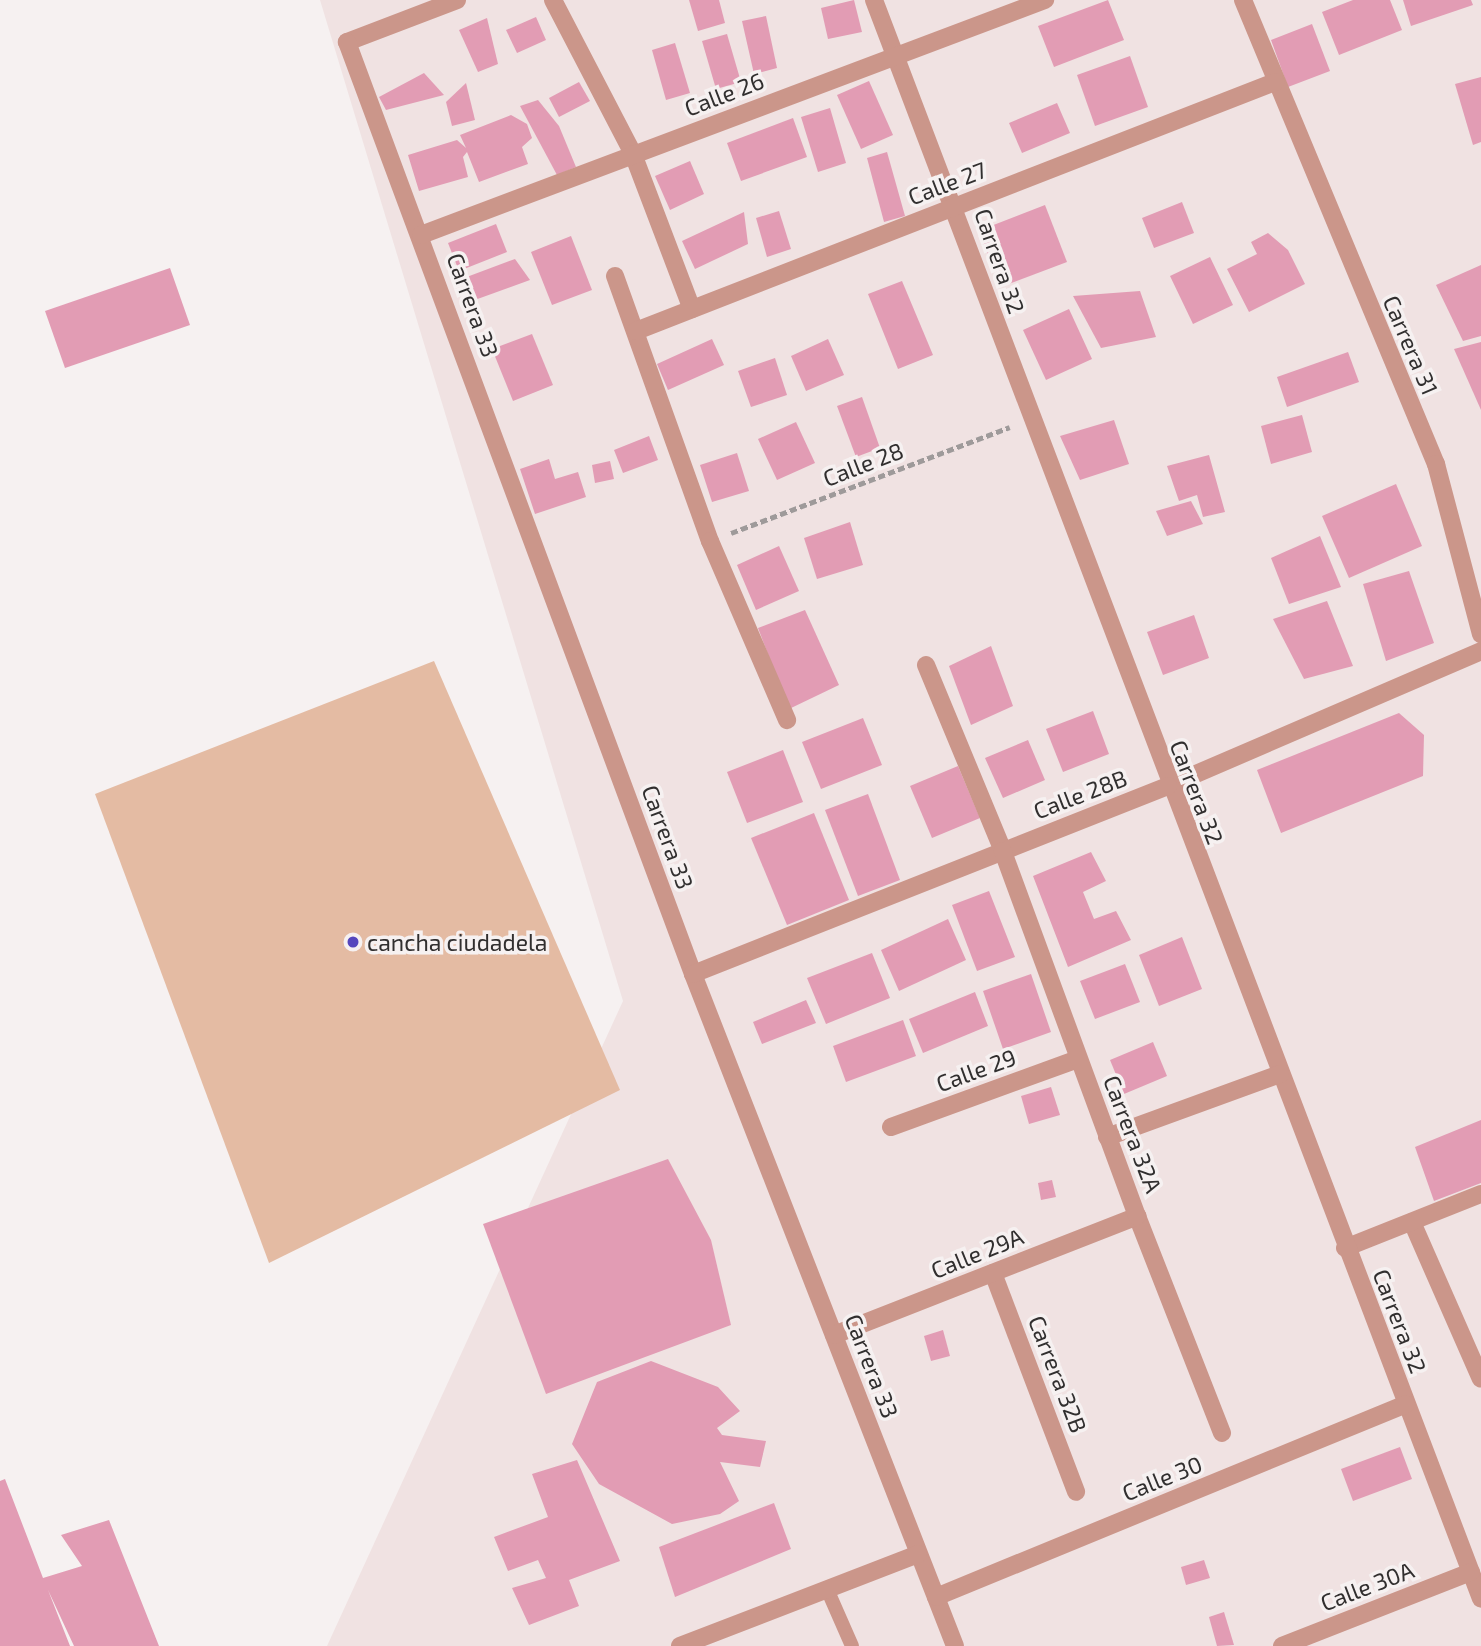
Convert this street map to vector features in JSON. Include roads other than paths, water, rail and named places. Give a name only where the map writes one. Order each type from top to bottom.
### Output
[{"type":"street","name":"Carrera 33","points":[[457,0],[347,42],[421,234],[693,974],[955,1646]]},
{"type":"street","points":[[553,0],[633,154],[692,309]]},
{"type":"street","name":"Carrera 32","points":[[874,0],[955,207],[1029,420],[1481,1600]]},
{"type":"street","name":"Calle 26","points":[[421,234],[1045,0]]},
{"type":"street","name":"Carrera 31","points":[[1243,0],[1436,464],[1481,634]]},
{"type":"street","name":"Calle 27","points":[[636,331],[1275,82]]},
{"type":"street","points":[[615,276],[710,541],[787,720]]},
{"type":"street","name":"Calle 28B","points":[[693,974],[1168,786],[1481,651]]},
{"type":"street","name":"Carrera 32A","points":[[926,665],[1003,850],[1107,1137],[1222,1433]]},
{"type":"street","name":"Calle 29","points":[[891,1127],[1078,1059]]},
{"type":"street","points":[[1107,1137],[1280,1074]]},
{"type":"street","points":[[1345,1248],[1481,1194]]},
{"type":"street","name":"Calle 29A","points":[[834,1335],[1137,1216]]},
{"type":"street","points":[[1412,1222],[1481,1379]]},
{"type":"street","name":"Carrera 32B","points":[[993,1273],[1076,1492]]},
{"type":"street","name":"Calle 30","points":[[936,1597],[1406,1404]]},
{"type":"street","points":[[680,1646],[918,1553]]},
{"type":"street","name":"Calle 30A","points":[[1282,1646],[1471,1572]]},
{"type":"lane","points":[[827,1589],[852,1646]]},
{"type":"place","name":"cancha ciudadela","points":[[353,942]]}]
